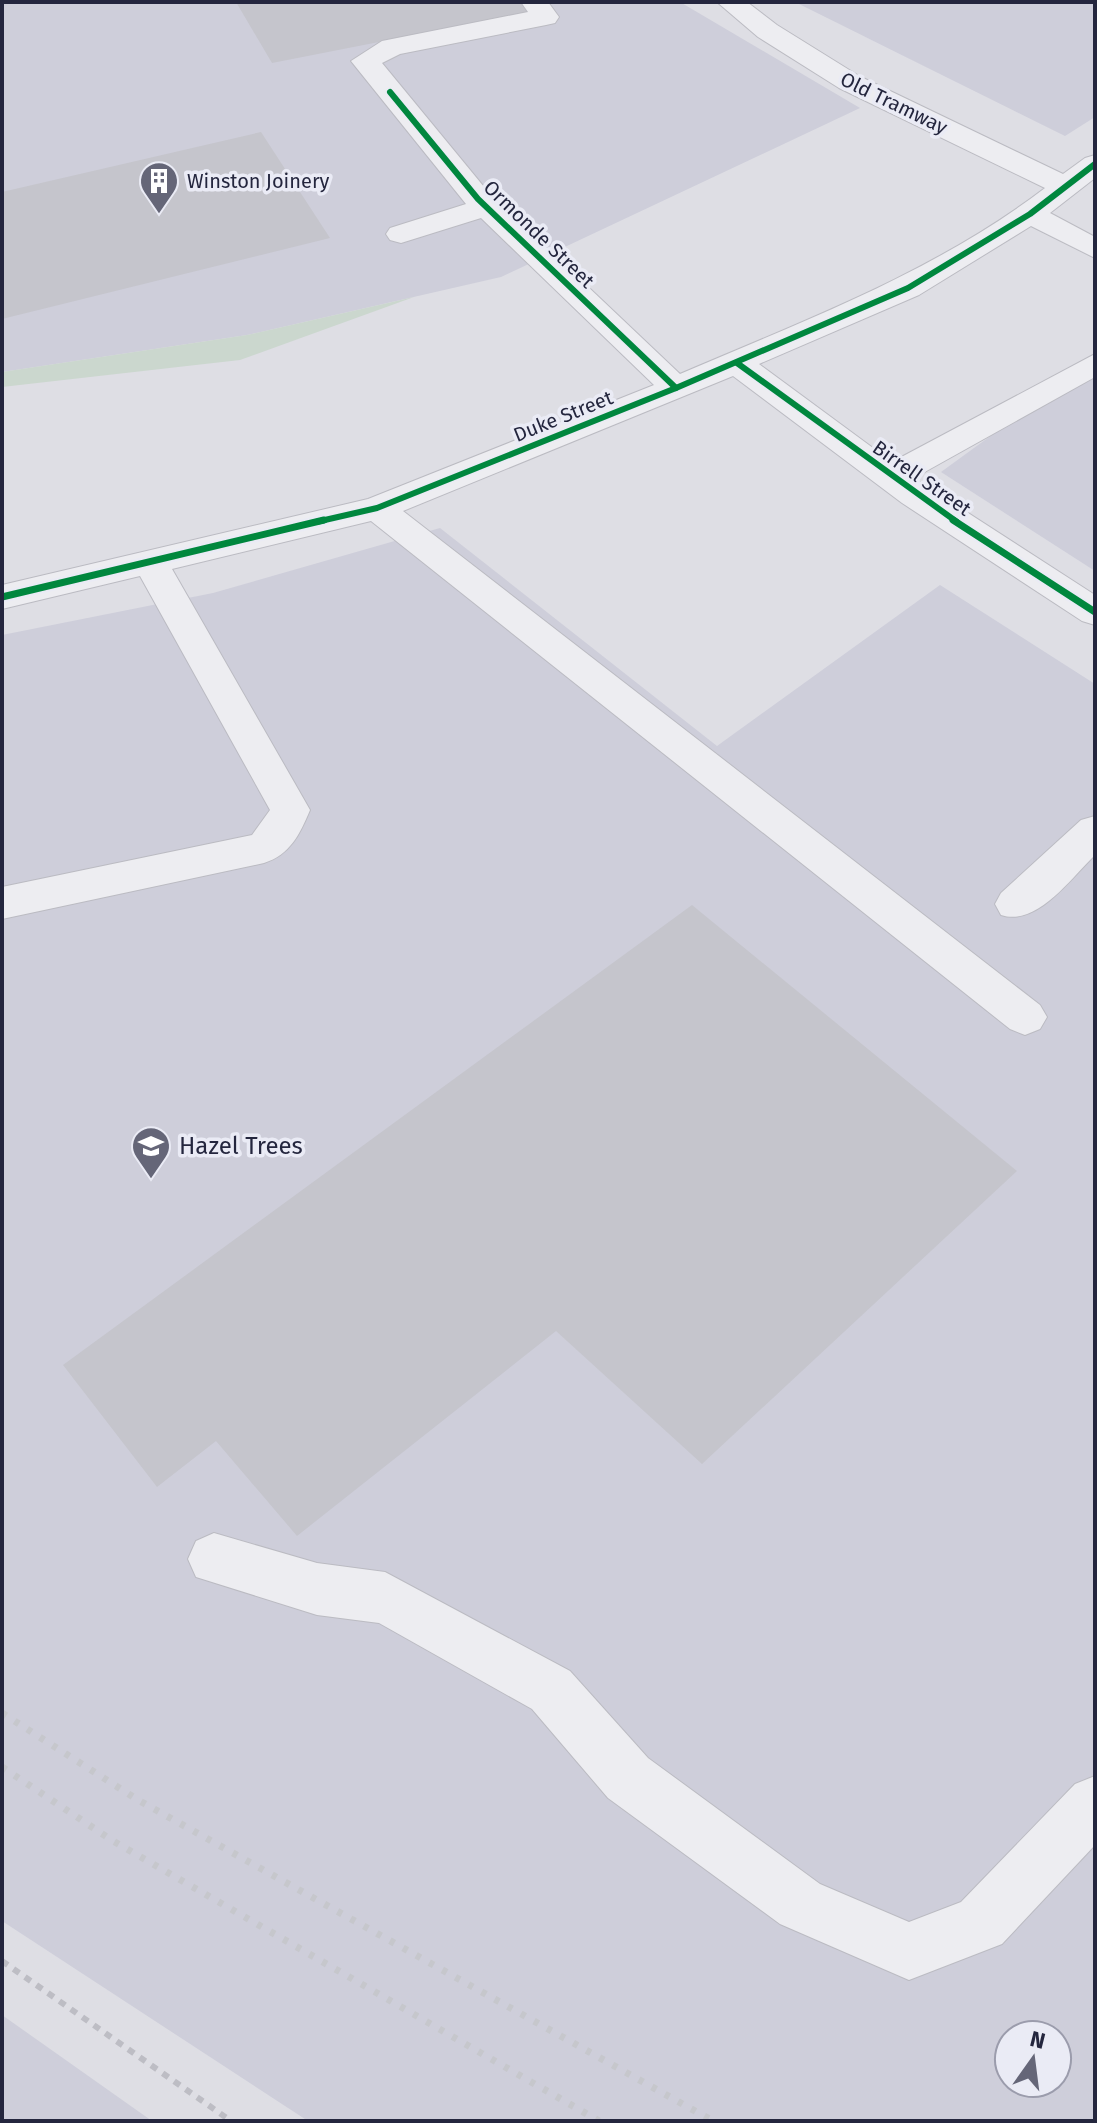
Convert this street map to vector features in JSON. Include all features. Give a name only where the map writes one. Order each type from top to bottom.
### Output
[{"type":"street","name":"Ormonde Street","points":[[534,2],[546,17],[392,47],[365,61],[486,207],[676,388]]},
{"type":"street","name":"Old Tramway","points":[[742,5],[774,38],[835,74],[1067,187]]},
{"type":"street","name":"Duke Street","points":[[2,597],[377,508],[737,363],[908,288],[1030,214],[1095,164]]},
{"type":"street","points":[[401,234],[486,207]]},
{"type":"street","points":[[1030,214],[1095,249]]},
{"type":"street","name":"Birrell Street","points":[[737,363],[890,477],[1095,612]]},
{"type":"street","points":[[890,477],[1095,364]]},
{"type":"street","points":[[377,508],[1025,1017]]},
{"type":"street","points":[[2,903],[264,848],[282,829],[290,810],[151,564]]},
{"type":"street","points":[[1016,904],[1095,831]]},
{"type":"street","points":[[214,1559],[317,1589],[385,1598],[551,1690],[628,1778],[800,1904],[909,1951],[981,1923],[1095,1804]]},
{"type":"path","points":[[2,1961],[231,2121]]},
{"type":"shaded area","points":[[2,2],[680,2],[860,108],[501,277],[247,335],[2,372]]},
{"type":"shaded area","points":[[795,2],[1095,2],[1095,117],[1065,136]]},
{"type":"shaded area","points":[[414,297],[240,360],[2,387],[2,372],[247,335]]},
{"type":"shaded area","points":[[1095,360],[1095,571],[941,472]]},
{"type":"shaded area","points":[[440,528],[717,746],[940,585],[1095,684],[1095,2121],[308,2121],[2,1921],[2,635],[213,593]]},
{"type":"shaded area","points":[[2,2015],[152,2121],[2,2121]]},
{"type":"building","points":[[236,2],[525,2],[532,12],[272,63]]},
{"type":"building","name":"Winston Joinery","points":[[261,132],[330,238],[2,319],[2,192]]},
{"type":"building","points":[[692,905],[1017,1171],[702,1464],[556,1331],[297,1536],[216,1441],[157,1487],[63,1365]]},
{"type":"railway","points":[[2,1713],[138,1800],[713,2121]]},
{"type":"railway","points":[[2,1767],[113,1841],[599,2121]]},
{"type":"cycle path","points":[[390,92],[478,199],[676,388]]},
{"type":"cycle path","points":[[2,597],[377,508],[676,388],[908,288],[1030,214],[1095,164]]},
{"type":"cycle path","points":[[737,363],[914,495],[1095,612]]},
{"type":"place","name":"Winston Joinery","points":[[159,215]]},
{"type":"place","name":"Hazel Trees","points":[[151,1180]]}]
